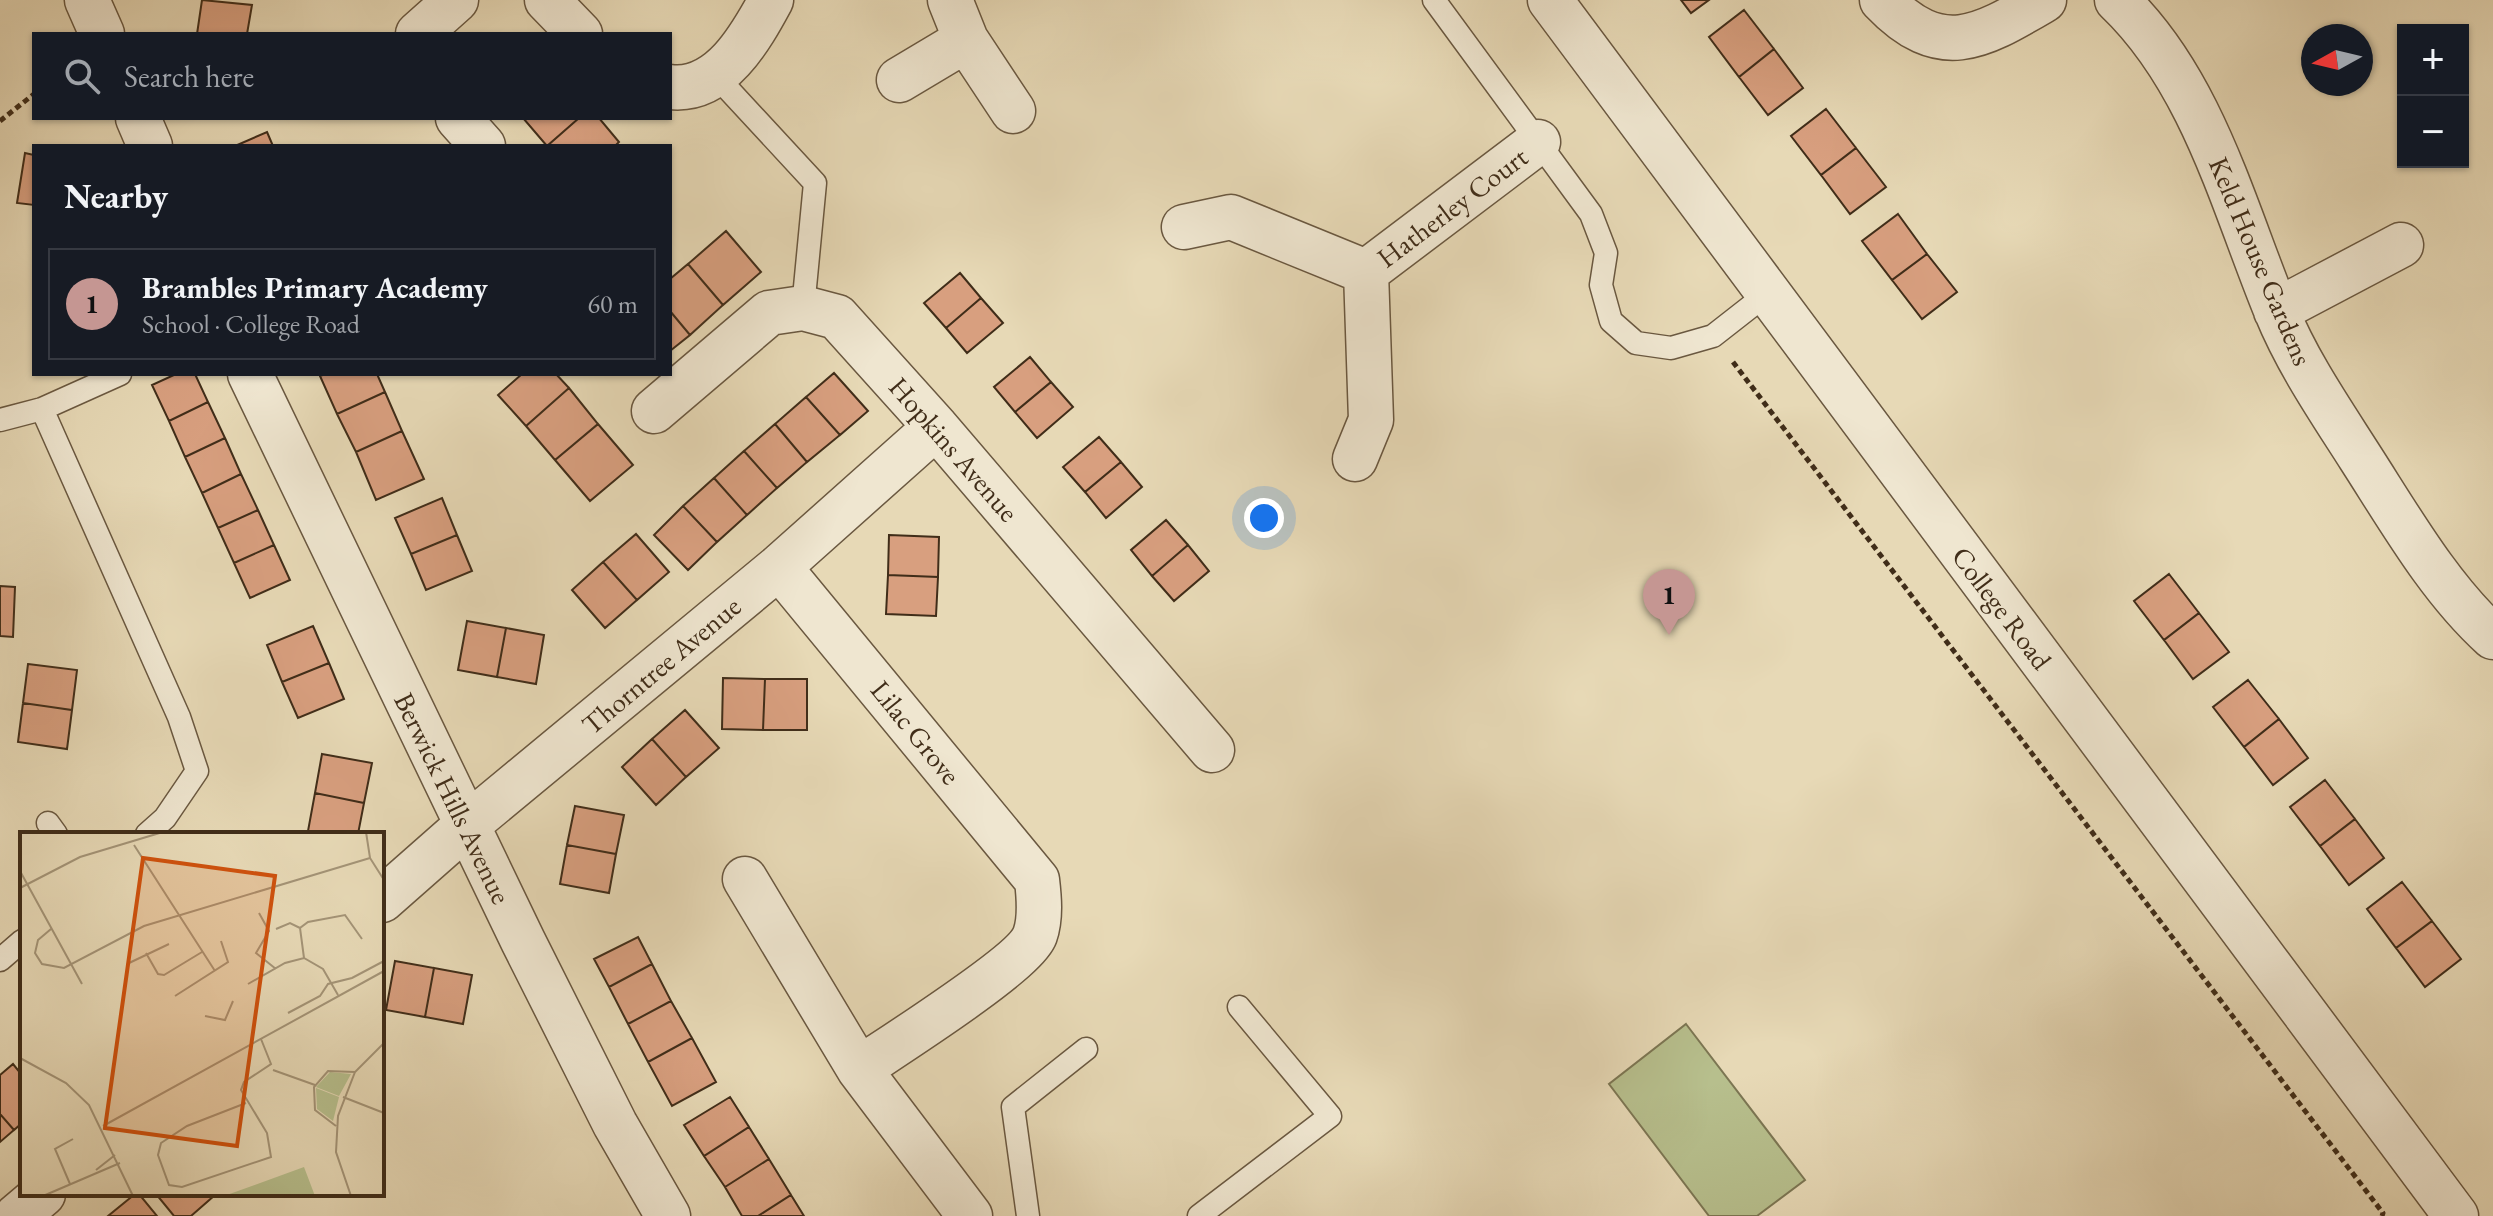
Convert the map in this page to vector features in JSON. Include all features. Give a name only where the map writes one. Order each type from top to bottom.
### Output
[{"type":"street","points":[[87,0],[101,32]]},
{"type":"street","points":[[420,32],[456,0]]},
{"type":"street","points":[[547,0],[578,32]]},
{"type":"street","points":[[672,87],[679,88],[716,76],[753,33],[771,0]]},
{"type":"street","points":[[950,0],[966,40],[1013,111]]},
{"type":"street","name":"College Road","points":[[1550,0],[2456,1216]]},
{"type":"street","points":[[1882,0],[1915,29],[1958,38],[1977,35],[2002,25],[2044,0]]},
{"type":"street","name":"Keld House Gardens","points":[[2117,0],[2159,48],[2209,141],[2276,311],[2319,392],[2422,550],[2473,619],[2493,637]]},
{"type":"street","points":[[899,80],[966,40]]},
{"type":"street","points":[[139,120],[149,144]]},
{"type":"street","points":[[460,120],[481,144]]},
{"type":"street","name":"Hatherley Court","points":[[1366,272],[1538,142]]},
{"type":"street","name":"Hatherley Court","points":[[1184,227],[1231,217],[1366,272]]},
{"type":"street","points":[[2276,311],[2401,245]]},
{"type":"street","name":"Hatherley Court","points":[[1355,459],[1371,420],[1366,272]]},
{"type":"street","points":[[654,411],[769,313],[803,308]]},
{"type":"street","name":"Hopkins Avenue","points":[[803,308],[837,317],[936,427],[1212,750]]},
{"type":"street","name":"Berwick Hills Avenue","points":[[251,376],[466,826],[615,1124],[668,1216]]},
{"type":"street","name":"Thorntree Avenue","points":[[384,898],[466,826],[779,567],[936,427]]},
{"type":"street","name":"Lilac Grove","points":[[779,567],[1037,880],[1039,903],[1034,937],[1012,960],[930,1022],[859,1069]]},
{"type":"street","points":[[745,879],[859,1069],[970,1216]]},
{"type":"street","points":[[17,1216],[41,1196]]},
{"type":"lane","points":[[1434,0],[1591,214],[1606,253],[1601,285],[1611,321],[1636,343],[1671,348],[1713,336],[1768,293]]},
{"type":"lane","points":[[716,76],[815,183],[803,308]]},
{"type":"lane","points":[[0,420],[42,409],[116,376]]},
{"type":"lane","points":[[42,409],[179,717],[197,771],[165,818],[149,832]]},
{"type":"lane","points":[[0,960],[20,943]]},
{"type":"lane","points":[[1199,1216],[1330,1116],[1239,1007]]},
{"type":"lane","points":[[1028,1216],[1013,1107],[1086,1049]]},
{"type":"path","points":[[0,121],[32,96]]},
{"type":"path","points":[[1713,336],[2383,1213],[2382,1216]]},
{"type":"green space","points":[[1686,1024],[1805,1180],[1757,1216],[1709,1216],[1609,1084]]},
{"type":"building","points":[[202,0],[252,5],[247,32],[197,32]]},
{"type":"building","points":[[1681,0],[1709,0],[1691,13]]},
{"type":"building","points":[[1744,10],[1774,49],[1739,77],[1709,37]]},
{"type":"building","points":[[1774,49],[1803,88],[1768,115],[1739,77]]},
{"type":"building","points":[[1826,109],[1856,148],[1821,175],[1791,136]]},
{"type":"building","points":[[525,120],[577,120],[549,144],[545,144]]},
{"type":"building","points":[[577,120],[601,120],[619,142],[617,144],[549,144]]},
{"type":"building","points":[[267,132],[272,144],[240,144]]},
{"type":"building","points":[[1856,148],[1886,187],[1850,214],[1821,175]]},
{"type":"building","points":[[25,153],[32,155],[32,205],[17,203]]},
{"type":"building","points":[[1898,214],[1927,254],[1892,280],[1862,241]]},
{"type":"building","points":[[726,231],[761,272],[723,305],[688,264]]},
{"type":"building","points":[[1927,254],[1957,292],[1922,319],[1892,280]]},
{"type":"building","points":[[688,264],[723,305],[690,335],[672,313],[672,277]]},
{"type":"building","points":[[960,273],[981,298],[946,328],[924,303]]},
{"type":"building","points":[[981,298],[1003,323],[967,353],[946,328]]},
{"type":"building","points":[[672,313],[690,335],[672,349]]},
{"type":"building","points":[[1030,357],[1051,382],[1015,412],[994,387]]},
{"type":"building","points":[[834,373],[868,411],[840,435],[806,397]]},
{"type":"building","points":[[172,376],[196,376],[208,402],[169,421],[152,385]]},
{"type":"building","points":[[320,376],[378,376],[385,392],[337,414]]},
{"type":"building","points":[[520,376],[558,376],[569,388],[526,426],[498,395]]},
{"type":"building","points":[[1051,382],[1073,407],[1037,438],[1015,412]]},
{"type":"building","points":[[569,388],[598,424],[555,460],[526,426]]},
{"type":"building","points":[[385,392],[402,431],[356,452],[337,414]]},
{"type":"building","points":[[806,397],[840,435],[807,462],[775,424]]},
{"type":"building","points":[[208,402],[225,438],[185,457],[169,421]]},
{"type":"building","points":[[598,424],[633,465],[590,501],[555,460]]},
{"type":"building","points":[[775,424],[807,462],[777,488],[744,451]]},
{"type":"building","points":[[402,431],[424,479],[376,500],[356,452]]},
{"type":"building","points":[[1099,437],[1121,462],[1085,492],[1063,467]]},
{"type":"building","points":[[225,438],[241,474],[202,493],[185,457]]},
{"type":"building","points":[[744,451],[777,488],[747,515],[714,478]]},
{"type":"building","points":[[1121,462],[1142,487],[1106,518],[1085,492]]},
{"type":"building","points":[[241,474],[258,510],[218,528],[202,493]]},
{"type":"building","points":[[714,478],[747,515],[717,542],[683,506]]},
{"type":"building","points":[[442,498],[457,535],[411,554],[395,518]]},
{"type":"building","points":[[683,506],[717,542],[688,570],[654,535]]},
{"type":"building","points":[[258,510],[274,545],[234,563],[218,528]]},
{"type":"building","points":[[1166,520],[1188,545],[1152,576],[1131,550]]},
{"type":"building","points":[[636,534],[669,572],[637,600],[603,562]]},
{"type":"building","points":[[457,535],[472,571],[426,590],[411,554]]},
{"type":"building","points":[[889,535],[939,537],[938,577],[888,575]]},
{"type":"building","points":[[274,545],[290,580],[250,598],[234,563]]},
{"type":"building","points":[[1188,545],[1209,571],[1174,601],[1152,576]]},
{"type":"building","points":[[603,562],[637,600],[605,628],[572,590]]},
{"type":"building","points":[[2169,574],[2199,613],[2164,640],[2134,601]]},
{"type":"building","points":[[888,575],[938,577],[936,616],[886,614]]},
{"type":"building","points":[[0,586],[15,587],[13,637],[0,636]]},
{"type":"building","points":[[2199,613],[2229,652],[2193,679],[2164,640]]},
{"type":"building","points":[[467,621],[506,628],[497,677],[458,670]]},
{"type":"building","points":[[313,626],[329,663],[282,682],[267,645]]},
{"type":"building","points":[[506,628],[544,635],[536,684],[497,677]]},
{"type":"building","points":[[329,663],[344,699],[298,718],[282,682]]},
{"type":"building","points":[[28,664],[77,670],[72,710],[23,703]]},
{"type":"building","points":[[723,678],[765,679],[763,730],[722,729]]},
{"type":"building","points":[[765,679],[807,679],[807,730],[763,730]]},
{"type":"building","points":[[2248,680],[2279,719],[2244,747],[2213,707]]},
{"type":"building","points":[[23,703],[72,710],[67,749],[18,742]]},
{"type":"building","points":[[685,710],[719,748],[686,777],[652,739]]},
{"type":"building","points":[[2279,719],[2308,758],[2273,785],[2244,747]]},
{"type":"building","points":[[652,739],[686,777],[656,805],[622,767]]},
{"type":"building","points":[[322,754],[372,763],[364,803],[315,793]]},
{"type":"building","points":[[2325,780],[2355,819],[2320,846],[2290,807]]},
{"type":"building","points":[[315,793],[364,803],[358,832],[308,831]]},
{"type":"building","points":[[575,806],[624,815],[616,854],[567,845]]},
{"type":"building","points":[[2355,819],[2384,858],[2349,885],[2320,846]]},
{"type":"building","points":[[567,845],[616,854],[609,893],[560,884]]},
{"type":"building","points":[[2402,882],[2432,921],[2396,948],[2367,909]]},
{"type":"building","points":[[2432,921],[2461,959],[2425,987],[2396,948]]},
{"type":"building","points":[[638,937],[652,964],[609,987],[594,959]]},
{"type":"building","points":[[395,961],[434,968],[425,1017],[386,1010]]},
{"type":"building","points":[[652,964],[671,1001],[628,1024],[609,987]]},
{"type":"building","points":[[434,968],[472,975],[463,1024],[425,1017]]},
{"type":"building","points":[[671,1001],[692,1038],[648,1062],[628,1024]]},
{"type":"building","points":[[692,1038],[716,1082],[672,1106],[648,1062]]},
{"type":"building","points":[[13,1064],[20,1073],[20,1125],[14,1130],[0,1114],[0,1075]]},
{"type":"building","points":[[730,1097],[749,1127],[704,1156],[684,1125]]},
{"type":"building","points":[[0,1114],[14,1130],[0,1142]]},
{"type":"building","points":[[749,1127],[769,1159],[725,1187],[704,1156]]},
{"type":"building","points":[[769,1159],[791,1195],[758,1216],[742,1216],[725,1187]]},
{"type":"building","points":[[791,1195],[804,1216],[758,1216]]},
{"type":"building","points":[[133,1196],[141,1196],[157,1216],[108,1216]]},
{"type":"building","points":[[158,1196],[214,1196],[191,1216],[174,1216]]},
{"type":"place","name":"Brambles Primary Academy","points":[[1669,635]]}]
